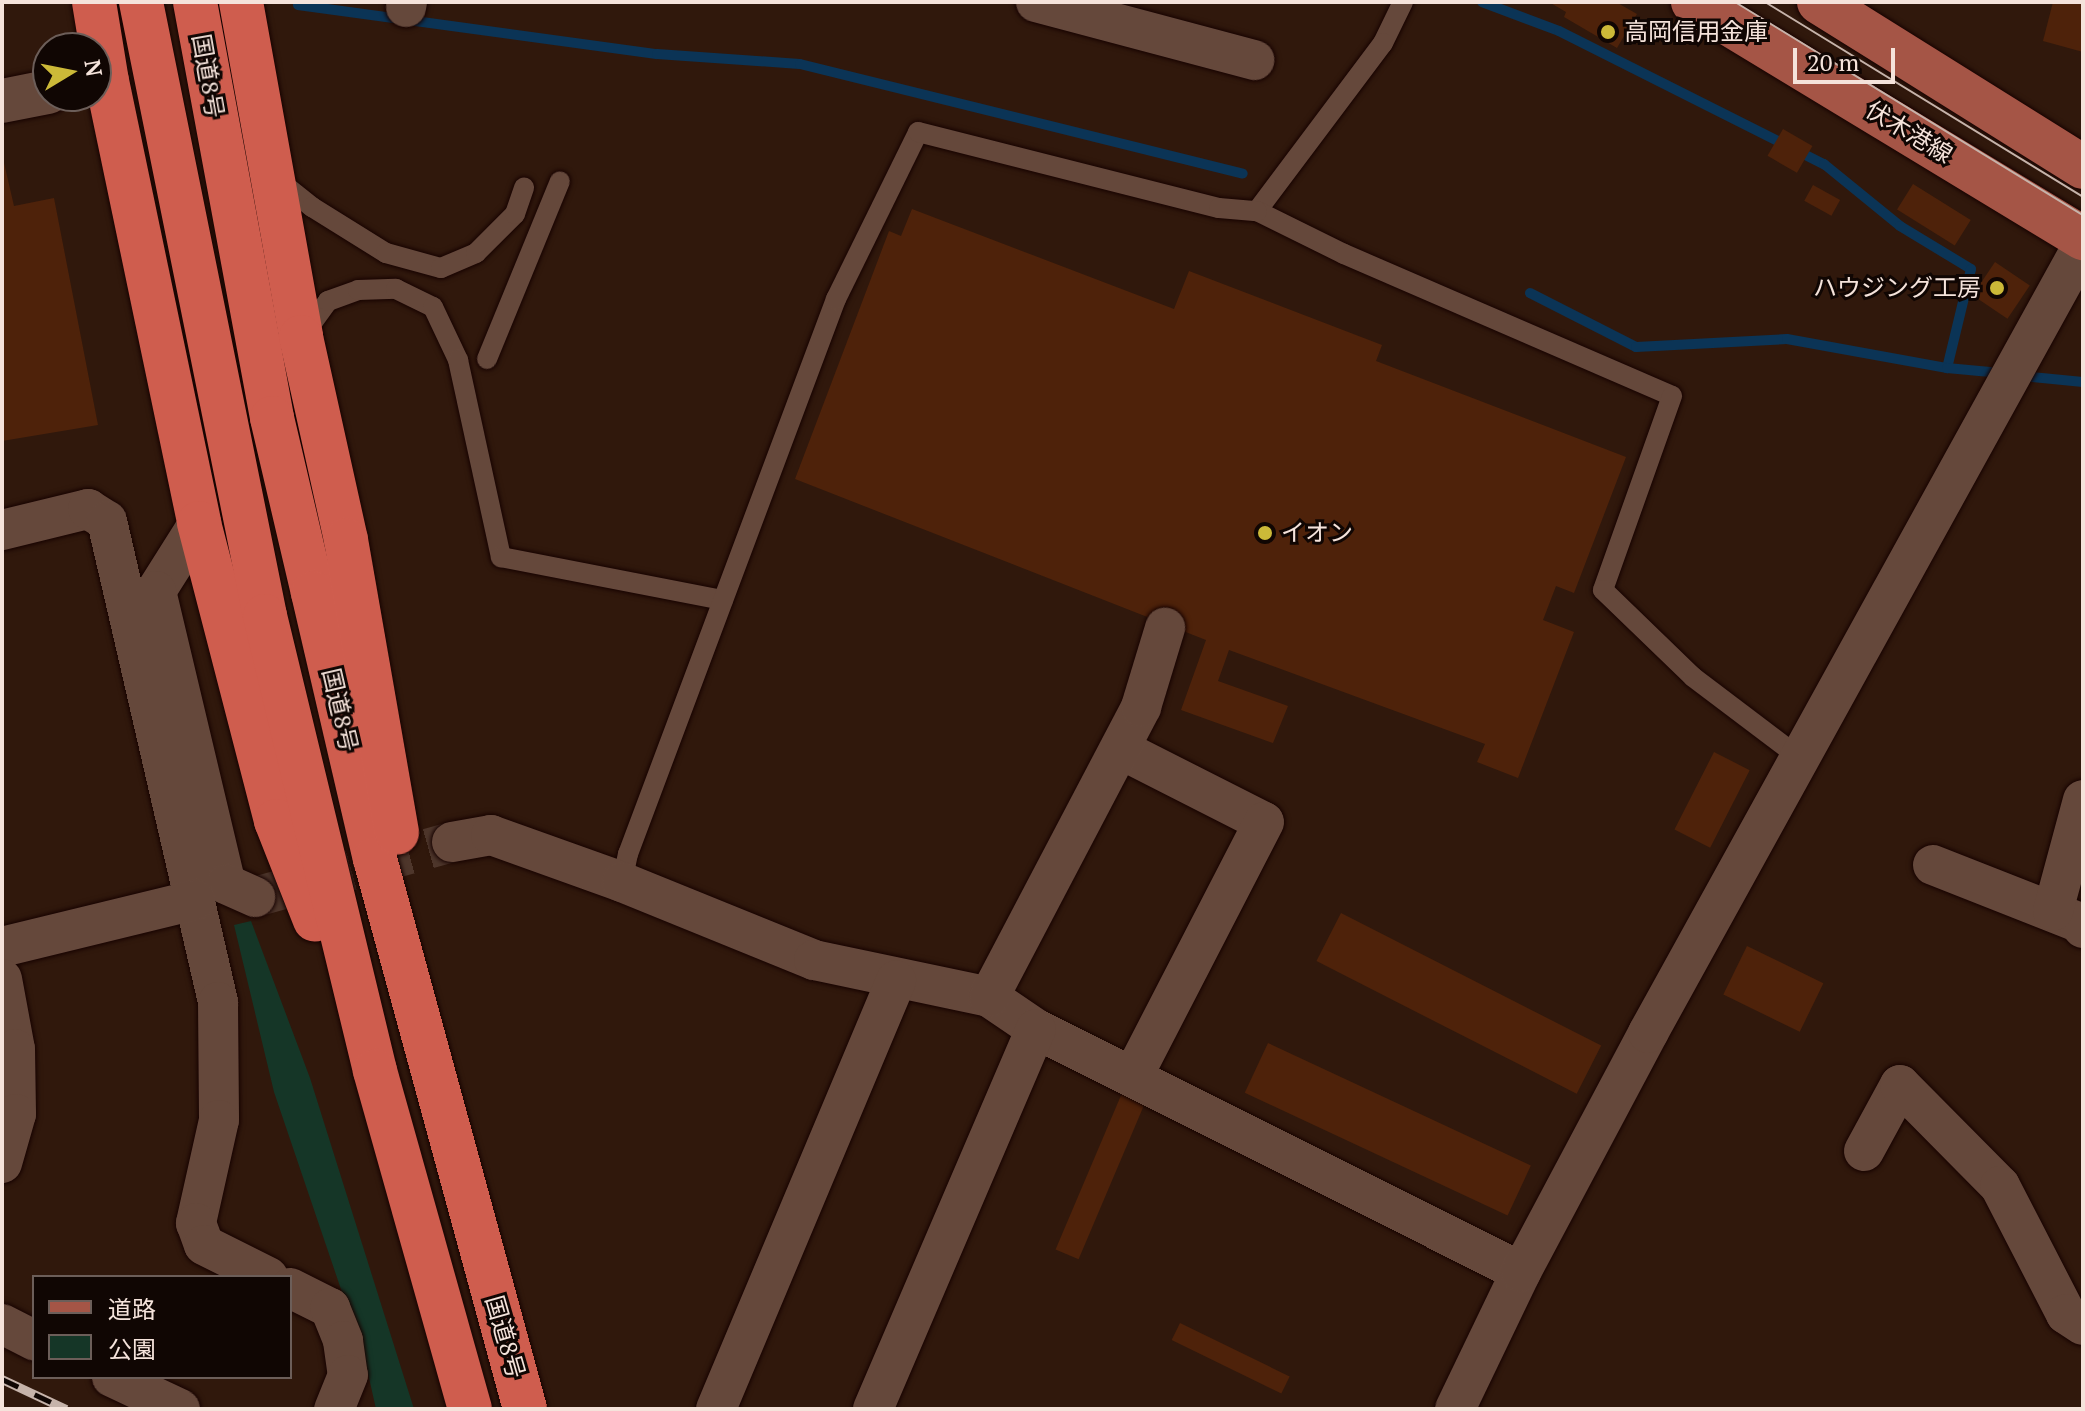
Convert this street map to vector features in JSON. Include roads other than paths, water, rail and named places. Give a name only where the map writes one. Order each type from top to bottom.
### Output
[{"type":"highway","points":[[94,2],[97,32]]},
{"type":"highway","points":[[141,2],[243,516],[375,1071],[470,1409]]},
{"type":"highway","name":"国道8号","points":[[195,2],[272,418],[375,859],[525,1409]]},
{"type":"highway","points":[[241,2],[301,337],[346,540],[398,834],[428,975],[455,1154]]},
{"type":"highway","points":[[108,112],[199,523],[276,821],[375,1071]]},
{"type":"main road","name":"伏木港線","points":[[1693,2],[2083,238]]},
{"type":"main road","points":[[1819,2],[2083,167]]},
{"type":"street","points":[[1036,2],[1254,60]]},
{"type":"street","points":[[2,101],[32,95]]},
{"type":"street","points":[[1455,1409],[1521,1272],[2083,245]]},
{"type":"street","points":[[2,530],[88,509],[107,521],[218,1002],[219,1120],[196,1223],[204,1245],[264,1275]]},
{"type":"street","points":[[199,523],[156,591],[226,884],[255,897]]},
{"type":"street","points":[[989,997],[1141,707],[1165,628]]},
{"type":"street","points":[[1120,749],[1264,822],[1133,1076]]},
{"type":"street","points":[[1933,865],[2068,920],[2083,800]]},
{"type":"street","points":[[452,842],[491,835],[622,882],[814,960],[896,980],[989,997],[1036,1029],[1521,1272]]},
{"type":"street","points":[[2,947],[195,900]]},
{"type":"street","points":[[2,979],[15,1049],[16,1101],[2,1163]]},
{"type":"street","points":[[716,1409],[896,980]]},
{"type":"street","points":[[873,1409],[1036,1029]]},
{"type":"street","points":[[1864,1151],[1900,1085],[2000,1186],[2066,1314],[2083,1325]]},
{"type":"street","points":[[292,1289],[330,1308],[343,1341],[348,1375],[334,1409]]},
{"type":"street","points":[[2,1324],[32,1339]]},
{"type":"street","points":[[116,1379],[180,1409]]},
{"type":"lane","points":[[1257,211],[1383,43],[1403,2]]},
{"type":"lane","points":[[622,882],[628,854],[836,299],[918,132],[1219,208],[1257,211],[1344,254],[1672,396],[1603,590],[1693,677],[1800,758]]},
{"type":"lane","points":[[271,174],[312,207],[386,253],[441,268],[476,253],[515,214],[524,188]]},
{"type":"lane","points":[[487,359],[560,181]]},
{"type":"lane","points":[[301,337],[328,301],[358,290],[396,289],[433,307],[458,360],[501,557],[723,600]]},
{"type":"waterway","points":[[1482,2],[1559,31],[1824,164],[1900,226],[1971,269],[1947,368]]},
{"type":"waterway","points":[[298,5],[657,54],[800,64],[1243,174]]},
{"type":"waterway","points":[[1530,293],[1636,347],[1787,339],[1947,368],[2001,373]]},
{"type":"waterway","points":[[2021,376],[2083,382]]},
{"type":"tunnel","points":[[255,897],[452,842]]},
{"type":"tram line","points":[[1735,2],[2083,215]]},
{"type":"tram line","points":[[1765,2],[2083,197]]},
{"type":"railway","points":[[2,1379],[66,1409]]},
{"type":"place","name":"高岡信用金庫","points":[[1608,32]]},
{"type":"place","name":"ハウジング工房","points":[[1997,288]]},
{"type":"place","name":"イオン","points":[[1265,533]]}]
